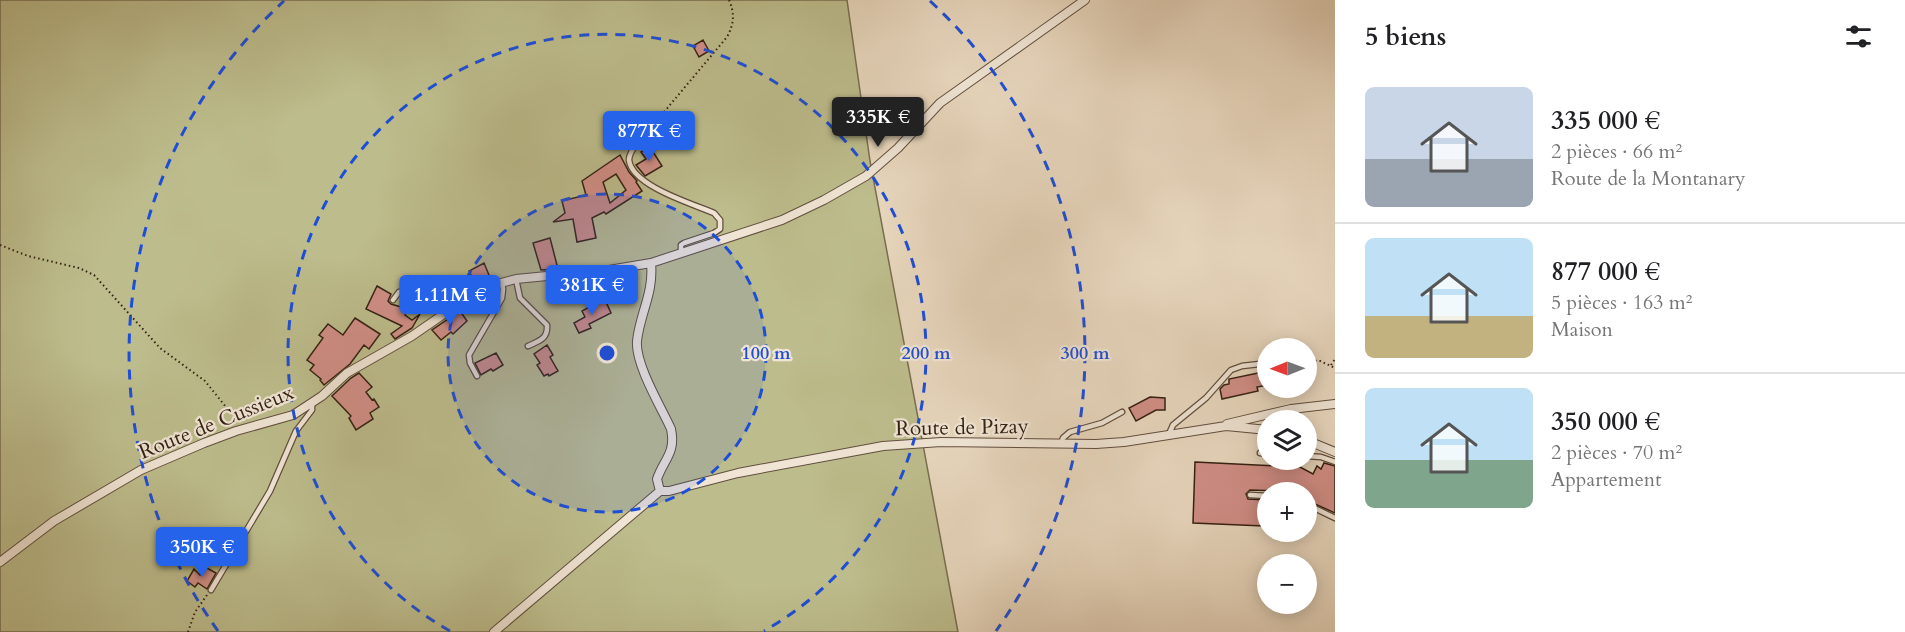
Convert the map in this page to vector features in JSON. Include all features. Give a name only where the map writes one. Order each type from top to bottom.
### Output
[{"type":"street","name":"Route de Cussieux","points":[[0,562],[54,521],[115,484],[204,442],[283,419],[312,403],[347,373],[412,336],[471,297],[502,283],[516,279],[609,270],[651,263],[782,220],[866,176],[898,148],[940,103],[1085,0]]},
{"type":"street","points":[[494,632],[660,491],[657,479],[670,455],[673,438],[640,364],[637,341],[652,284],[651,263]]},
{"type":"street","points":[[1289,410],[1335,404]]},
{"type":"street","points":[[1226,426],[1232,422],[1257,417]]},
{"type":"street","name":"Route de Pizay","points":[[660,491],[669,491],[800,460],[883,446],[941,442],[1061,444],[1124,442],[1226,426],[1257,429]]},
{"type":"street","points":[[1317,445],[1335,452]]},
{"type":"lane","points":[[634,147],[629,158],[630,162],[644,182],[714,213],[720,220],[720,229],[684,243],[681,245],[681,253]]},
{"type":"lane","points":[[516,279],[520,298],[547,325],[544,339],[528,346]]},
{"type":"lane","points":[[477,376],[468,355],[502,298],[502,283]]},
{"type":"lane","points":[[393,300],[399,292],[404,291],[434,303],[446,312]]},
{"type":"lane","points":[[1169,434],[1173,425],[1206,398],[1231,370],[1257,364]]},
{"type":"lane","points":[[210,590],[270,491],[296,431],[312,410],[312,403]]},
{"type":"lane","points":[[1061,444],[1066,435],[1102,423],[1122,412]]},
{"type":"lane","points":[[1317,457],[1335,462]]},
{"type":"lane","points":[[1250,495],[1257,495]]},
{"type":"lane","points":[[1317,509],[1335,518]]},
{"type":"path","points":[[634,147],[727,37],[733,25],[729,0]]},
{"type":"path","points":[[0,245],[28,256],[79,268],[94,275],[160,348],[201,377],[226,407],[246,420],[250,427]]},
{"type":"path","points":[[1331,366],[1335,359]]},
{"type":"path","points":[[1317,363],[1335,368]]},
{"type":"path","points":[[188,632],[195,612],[210,590]]},
{"type":"shaded area","points":[[0,0],[847,0],[870,161],[958,632],[0,632]]},
{"type":"building","points":[[703,40],[709,51],[699,57],[693,46]]},
{"type":"building","points":[[650,147],[662,166],[645,176],[636,165],[646,159],[641,152]]},
{"type":"building","points":[[620,155],[642,191],[606,214],[604,212],[592,218],[596,238],[577,242],[573,219],[553,222],[565,213],[562,201],[586,195],[582,181]],"holes":[[[616,174],[626,190],[610,203],[603,182]]]},
{"type":"building","points":[[550,238],[558,269],[541,270],[533,243]]},
{"type":"building","points":[[484,263],[491,280],[477,288],[469,271]]},
{"type":"building","points":[[377,286],[391,294],[388,301],[391,304],[408,309],[405,315],[412,320],[420,314],[412,328],[395,339],[391,334],[402,326],[366,309]]},
{"type":"building","points":[[600,301],[606,302],[611,313],[589,324],[591,328],[579,333],[574,323],[585,317],[582,311]]},
{"type":"building","points":[[460,311],[467,321],[453,334],[451,332],[441,340],[432,330]]},
{"type":"building","points":[[355,318],[380,334],[369,349],[364,345],[350,364],[324,385],[321,379],[310,370],[314,365],[307,360],[323,338],[319,335],[328,324],[343,335]]},
{"type":"building","points":[[547,345],[553,355],[550,357],[558,371],[544,376],[537,365],[540,363],[534,354]]},
{"type":"building","points":[[496,353],[503,365],[481,375],[475,363]]},
{"type":"building","points":[[359,373],[372,387],[366,392],[379,407],[370,413],[373,419],[356,430],[349,418],[351,416],[332,396]]},
{"type":"building","points":[[1257,373],[1257,391],[1222,399],[1220,389],[1229,384],[1229,379]]},
{"type":"building","points":[[1150,397],[1165,398],[1165,410],[1156,410],[1136,421],[1129,408]]},
{"type":"building","points":[[1195,462],[1257,465],[1257,470],[1306,470],[1313,474],[1317,466],[1321,469],[1324,463],[1335,466],[1335,513],[1317,505],[1317,482],[1257,482],[1257,490],[1250,490],[1246,494],[1248,499],[1257,500],[1257,526],[1193,523]]},
{"type":"building","points":[[205,567],[216,573],[207,589],[198,583],[195,587],[187,581],[194,569],[200,575]]}]
